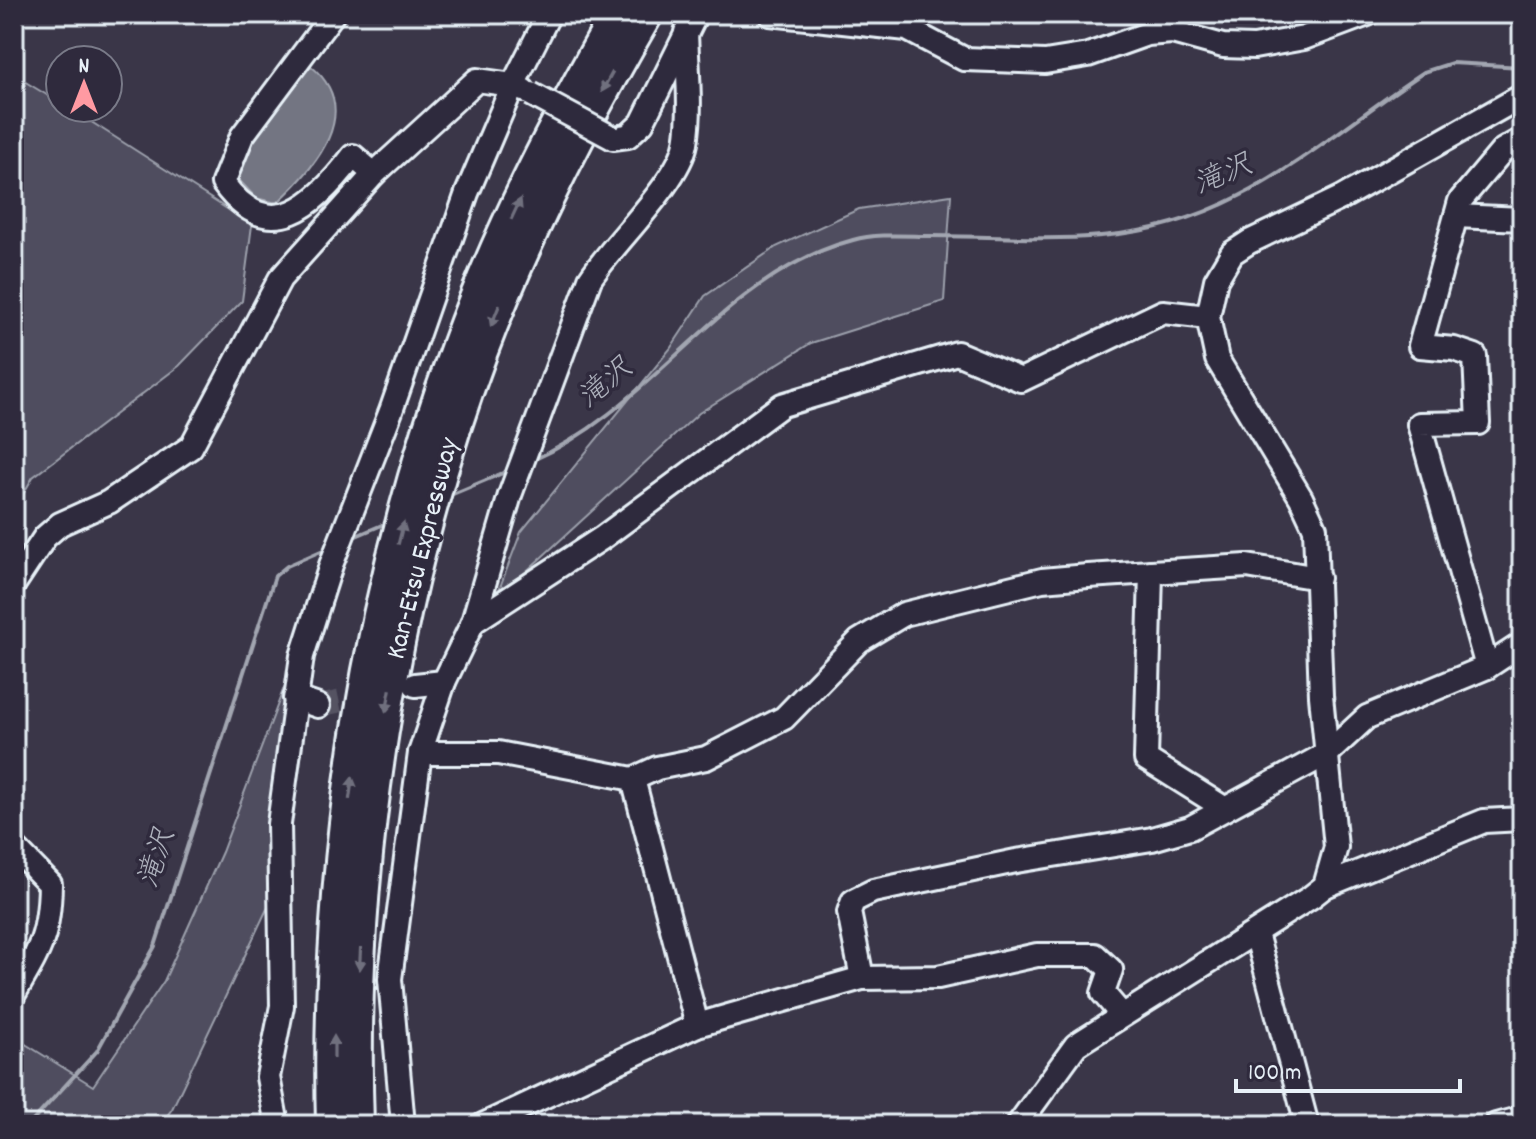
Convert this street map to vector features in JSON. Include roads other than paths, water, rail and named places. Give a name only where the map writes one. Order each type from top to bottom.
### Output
[{"type":"highway","name":"Kan-Etsu Expressway","points":[[333,1125],[334,1011],[347,818],[360,723],[401,533],[426,439],[495,253],[536,164],[618,14]]},
{"type":"highway","name":"Kan-Etsu Expressway","points":[[357,1125],[357,1009],[371,821],[383,729],[425,534],[468,391],[517,263],[558,174],[646,14]]},
{"type":"street","points":[[333,14],[242,136],[223,183],[239,206],[254,215],[271,217],[301,208],[336,179],[353,156],[374,174]]},
{"type":"street","points":[[277,1125],[268,1077],[282,1006],[279,824],[302,656],[331,565],[391,411],[431,286],[522,90],[549,14]]},
{"type":"street","points":[[770,14],[907,29],[964,59],[1045,62],[1088,55],[1147,34],[1172,32],[1223,46],[1254,47],[1304,38],[1368,14]]},
{"type":"street","points":[[14,584],[45,537],[60,524],[109,502],[191,447],[280,279],[374,174],[477,80],[522,90],[613,138],[628,136],[642,123],[691,23]]},
{"type":"street","points":[[403,1125],[390,979],[420,753],[444,682],[473,622],[510,495],[590,279],[606,254],[664,186],[684,153],[691,23]]},
{"type":"street","points":[[1325,886],[1336,847],[1321,696],[1315,528],[1217,359],[1208,317],[1216,280],[1232,253],[1341,198],[1522,96]]},
{"type":"street","points":[[1487,667],[1419,424],[1478,423],[1475,356],[1454,349],[1420,346],[1460,201],[1503,150],[1522,139]]},
{"type":"street","points":[[1456,216],[1522,219]]},
{"type":"street","points":[[473,622],[602,538],[782,405],[957,353],[1021,380],[1163,312],[1208,317]]},
{"type":"street","points":[[420,753],[498,753],[633,779],[657,768],[706,758],[784,718],[859,641],[904,614],[1042,580],[1247,566],[1318,578]]},
{"type":"street","points":[[1151,572],[1146,759],[1224,808]]},
{"type":"street","points":[[862,978],[849,912],[853,901],[873,891],[1016,861],[1152,839],[1190,828],[1328,753],[1367,717],[1487,667],[1522,644]]},
{"type":"street","points":[[415,685],[444,682]]},
{"type":"street","points":[[295,698],[318,706]]},
{"type":"street","points":[[633,779],[697,1025]]},
{"type":"street","points":[[1018,1125],[1076,1045],[1121,1014],[1256,933],[1325,886],[1484,821],[1522,819]]},
{"type":"street","points":[[14,847],[50,884],[49,925],[14,994]]},
{"type":"street","points":[[1256,933],[1307,1125]]},
{"type":"street","points":[[483,1125],[697,1025],[862,978],[938,977],[1037,955],[1095,955],[1111,970],[1103,993],[1121,1014]]},
{"type":"street","points":[[1496,1125],[1522,1118]]},
{"type":"water","points":[[311,66],[327,83],[334,101],[334,120],[328,138],[306,173],[277,203],[256,198],[238,179],[239,159]]},
{"type":"waterway","name":"滝沢","points":[[533,460],[576,437],[615,409],[726,311],[764,282],[806,257],[872,236],[1059,238],[1150,229],[1194,216],[1273,177],[1424,72],[1452,63],[1522,67]]},
{"type":"waterway","name":"滝沢","points":[[448,496],[510,470]]},
{"type":"waterway","name":"滝沢","points":[[349,539],[389,522]]},
{"type":"waterway","name":"滝沢","points":[[29,1125],[97,1051],[155,946],[275,576],[287,566],[330,547]]},
{"type":"tunnel","points":[[318,706],[375,694]]}]
